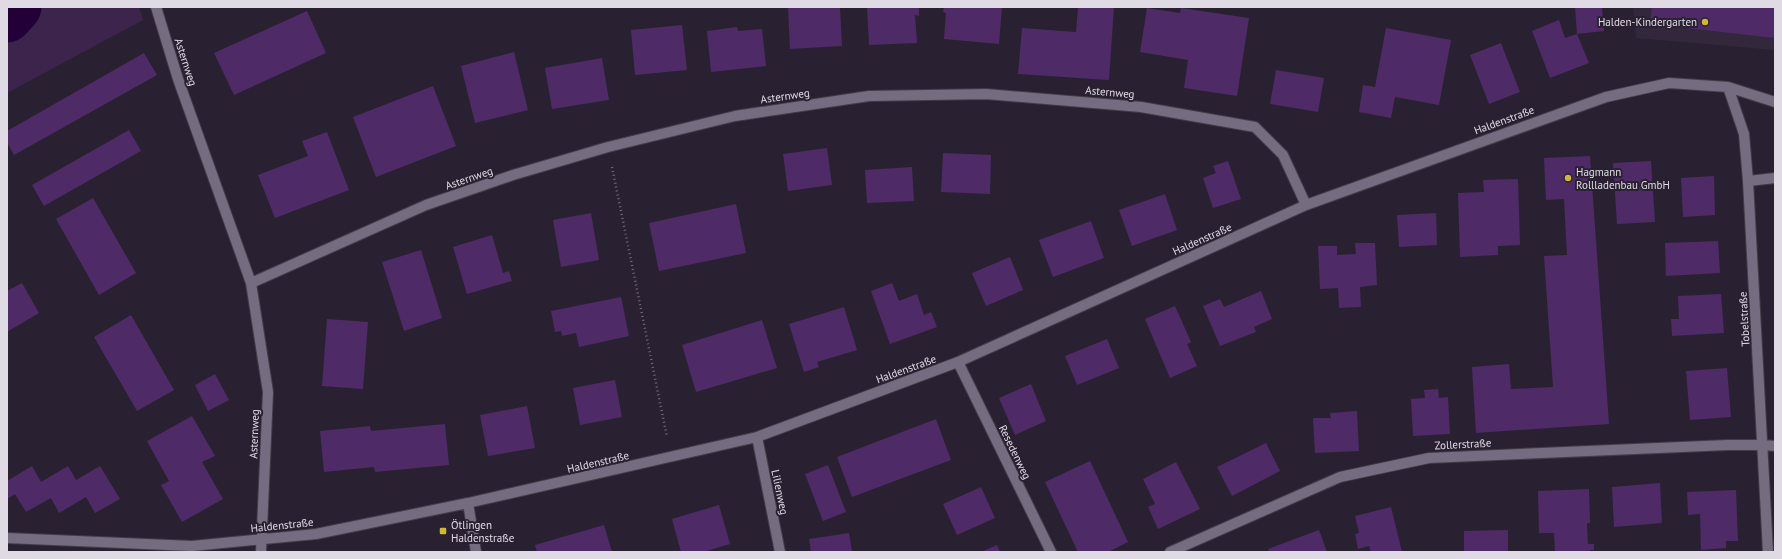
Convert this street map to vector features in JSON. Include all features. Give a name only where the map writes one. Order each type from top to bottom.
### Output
[{"type":"street","name":"Asternweg","points":[[156,7],[178,79],[251,283],[268,392],[261,552]]},
{"type":"street","name":"Haldenstraße","points":[[7,538],[192,546],[316,534],[468,503],[671,458],[757,437],[958,362],[1306,205],[1606,97],[1669,83],[1728,87],[1775,102]]},
{"type":"street","name":"Tobelstraße","points":[[1728,87],[1744,134],[1748,181],[1768,552]]},
{"type":"street","name":"Asternweg","points":[[251,283],[426,205],[513,175],[608,147],[735,116],[869,96],[986,94],[1141,107],[1254,127],[1283,155],[1306,205]]},
{"type":"street","points":[[1748,181],[1775,178]]},
{"type":"street","name":"Resedenweg","points":[[958,362],[1050,552]]},
{"type":"street","name":"Lilienweg","points":[[757,437],[780,552]]},
{"type":"street","name":"Zollerstraße","points":[[1170,552],[1340,477],[1429,458],[1762,444],[1775,446]]},
{"type":"street","points":[[468,503],[476,552]]},
{"type":"path","points":[[608,147],[671,458]]},
{"type":"shaded area","points":[[7,7],[139,7],[143,20],[7,93]]},
{"type":"shaded area","name":"Halden-Kindergarten","points":[[1633,7],[1775,7],[1775,50],[1636,38]]},
{"type":"building","points":[[788,7],[840,7],[842,46],[790,49]]},
{"type":"building","points":[[867,7],[919,7],[919,16],[915,15],[917,43],[869,45]]},
{"type":"building","points":[[944,7],[1002,7],[999,44],[944,39],[946,13],[943,12]]},
{"type":"building","points":[[1078,7],[1114,7],[1109,80],[1018,74],[1022,28],[1076,32]]},
{"type":"building","points":[[1575,7],[1602,7],[1604,31],[1577,34]]},
{"type":"building","points":[[1652,7],[1775,7],[1775,38],[1650,24]]},
{"type":"building","points":[[1147,8],[1180,13],[1181,8],[1249,18],[1237,96],[1184,88],[1188,60],[1140,52]]},
{"type":"building","points":[[307,11],[326,53],[234,95],[214,53]]},
{"type":"building","points":[[1559,20],[1565,38],[1577,34],[1589,63],[1550,78],[1532,31]]},
{"type":"building","points":[[682,25],[687,70],[635,75],[631,30]]},
{"type":"building","points":[[737,27],[738,31],[762,29],[766,66],[711,72],[707,31]]},
{"type":"building","points":[[1386,28],[1451,40],[1439,105],[1395,97],[1391,118],[1359,112],[1363,85],[1375,87]]},
{"type":"building","points":[[1501,43],[1520,92],[1489,104],[1470,55]]},
{"type":"building","points":[[514,52],[528,110],[475,123],[461,66]]},
{"type":"building","points":[[144,53],[157,75],[14,155],[7,142],[7,131]]},
{"type":"building","points":[[602,58],[609,100],[552,109],[545,68]]},
{"type":"building","points":[[1276,70],[1324,78],[1318,112],[1270,104]]},
{"type":"building","points":[[433,86],[456,146],[376,177],[353,117]]},
{"type":"building","points":[[129,130],[141,151],[44,206],[32,185]]},
{"type":"building","points":[[327,132],[349,190],[275,218],[258,175],[308,156],[302,141]]},
{"type":"building","points":[[827,148],[832,185],[788,191],[783,154]]},
{"type":"building","points":[[943,153],[991,155],[990,194],[941,192]]},
{"type":"building","points":[[1590,156],[1609,424],[1476,433],[1472,367],[1509,364],[1511,389],[1553,387],[1544,256],[1567,255],[1564,199],[1546,200],[1544,158]]},
{"type":"building","points":[[1228,161],[1241,199],[1213,208],[1203,178],[1216,173],[1213,166]]},
{"type":"building","points":[[1651,161],[1655,222],[1617,224],[1613,163]]},
{"type":"building","points":[[912,167],[914,201],[867,203],[865,170]]},
{"type":"building","points":[[1714,176],[1715,215],[1683,217],[1681,178]]},
{"type":"building","points":[[1518,179],[1520,245],[1498,246],[1498,255],[1460,257],[1458,193],[1484,192],[1483,180]]},
{"type":"building","points":[[1165,194],[1177,230],[1132,246],[1119,210]]},
{"type":"building","points":[[93,198],[136,273],[99,295],[56,219]]},
{"type":"building","points":[[736,204],[746,253],[659,271],[649,223]]},
{"type":"building","points":[[591,213],[599,260],[561,267],[553,220]]},
{"type":"building","points":[[1436,213],[1437,245],[1399,247],[1397,215]]},
{"type":"building","points":[[1091,221],[1104,258],[1053,277],[1039,240]]},
{"type":"building","points":[[492,235],[503,273],[509,271],[512,281],[467,294],[453,247]]},
{"type":"building","points":[[1718,241],[1720,273],[1666,276],[1665,243]]},
{"type":"building","points":[[1355,243],[1375,243],[1377,285],[1360,287],[1361,307],[1339,308],[1338,288],[1320,289],[1318,246],[1337,246],[1337,255],[1356,254]]},
{"type":"building","points":[[421,250],[442,318],[404,331],[382,262]]},
{"type":"building","points":[[1010,257],[1023,290],[986,306],[972,273]]},
{"type":"building","points":[[22,283],[39,313],[7,332],[7,291]]},
{"type":"building","points":[[892,283],[899,301],[917,294],[924,315],[931,312],[937,327],[890,344],[871,291]]},
{"type":"building","points":[[1261,291],[1272,319],[1254,327],[1256,332],[1220,346],[1203,306],[1220,299],[1224,307]]},
{"type":"building","points":[[1721,294],[1724,333],[1672,336],[1671,319],[1679,319],[1678,296]]},
{"type":"building","points":[[621,297],[629,336],[579,347],[576,333],[562,336],[561,331],[555,332],[551,311]]},
{"type":"building","points":[[1175,306],[1191,342],[1187,344],[1197,366],[1170,378],[1145,319]]},
{"type":"building","points":[[844,307],[857,350],[817,362],[819,367],[804,372],[789,324]]},
{"type":"building","points":[[131,315],[174,390],[137,411],[94,337]]},
{"type":"building","points":[[327,319],[368,322],[363,389],[322,386]]},
{"type":"building","points":[[762,320],[777,368],[696,392],[682,345]]},
{"type":"building","points":[[1107,339],[1119,368],[1077,385],[1065,356]]},
{"type":"building","points":[[1727,368],[1731,417],[1690,420],[1686,371]]},
{"type":"building","points":[[215,374],[229,400],[208,411],[195,385]]},
{"type":"building","points":[[615,380],[622,417],[580,425],[573,388]]},
{"type":"building","points":[[1031,384],[1046,421],[1015,435],[999,398]]},
{"type":"building","points":[[1438,389],[1439,398],[1448,397],[1450,434],[1413,436],[1411,399],[1425,398],[1424,390]]},
{"type":"building","points":[[527,406],[535,448],[488,456],[480,415]]},
{"type":"building","points":[[1357,411],[1359,451],[1315,453],[1313,418],[1331,418],[1330,413]]},
{"type":"building","points":[[192,416],[215,456],[202,462],[223,499],[182,522],[161,485],[169,481],[147,441]]},
{"type":"building","points":[[936,419],[951,460],[852,497],[837,457]]},
{"type":"building","points":[[445,424],[449,465],[375,472],[374,467],[324,472],[320,431],[370,426],[371,431]]},
{"type":"building","points":[[1266,443],[1280,471],[1232,496],[1217,467]]},
{"type":"building","points":[[1090,461],[1128,542],[1108,552],[1078,552],[1045,482]]},
{"type":"building","points":[[1176,462],[1200,509],[1158,529],[1148,507],[1155,504],[1143,479]]},
{"type":"building","points":[[828,465],[846,512],[823,521],[805,474]]},
{"type":"building","points":[[32,466],[41,482],[68,466],[76,480],[100,466],[120,499],[95,513],[86,497],[59,513],[51,498],[26,512],[15,494],[7,499],[7,481]]},
{"type":"building","points":[[1660,483],[1662,523],[1614,527],[1612,487]]},
{"type":"building","points":[[981,487],[995,518],[957,535],[943,504]]},
{"type":"building","points":[[1589,489],[1590,523],[1587,523],[1588,544],[1594,544],[1594,550],[1590,550],[1590,552],[1555,552],[1554,533],[1539,533],[1538,491]]},
{"type":"building","points":[[1736,490],[1738,541],[1726,541],[1726,548],[1701,550],[1700,514],[1688,515],[1687,492]]},
{"type":"building","points":[[719,505],[730,544],[703,552],[681,552],[672,519]]},
{"type":"building","points":[[1391,507],[1402,552],[1371,552],[1369,546],[1358,549],[1355,534],[1359,533],[1355,516]]},
{"type":"building","points":[[604,525],[612,552],[537,552],[535,545]]},
{"type":"building","points":[[1319,530],[1327,552],[1269,552],[1268,549]]},
{"type":"building","points":[[1508,530],[1508,552],[1464,552],[1464,531]]},
{"type":"building","points":[[849,533],[852,552],[811,552],[809,539]]},
{"type":"building","points":[[997,545],[1000,552],[981,552]]},
{"type":"waterway","points":[[7,17],[16,7]]},
{"type":"place","name":"Halden-Kindergarten","points":[[1705,22]]},
{"type":"place","name":"Hagmann Rollladenbau GmbH","points":[[1568,178]]},
{"type":"place","name":"Ötlingen Haldenstraße","points":[[443,531]]}]
